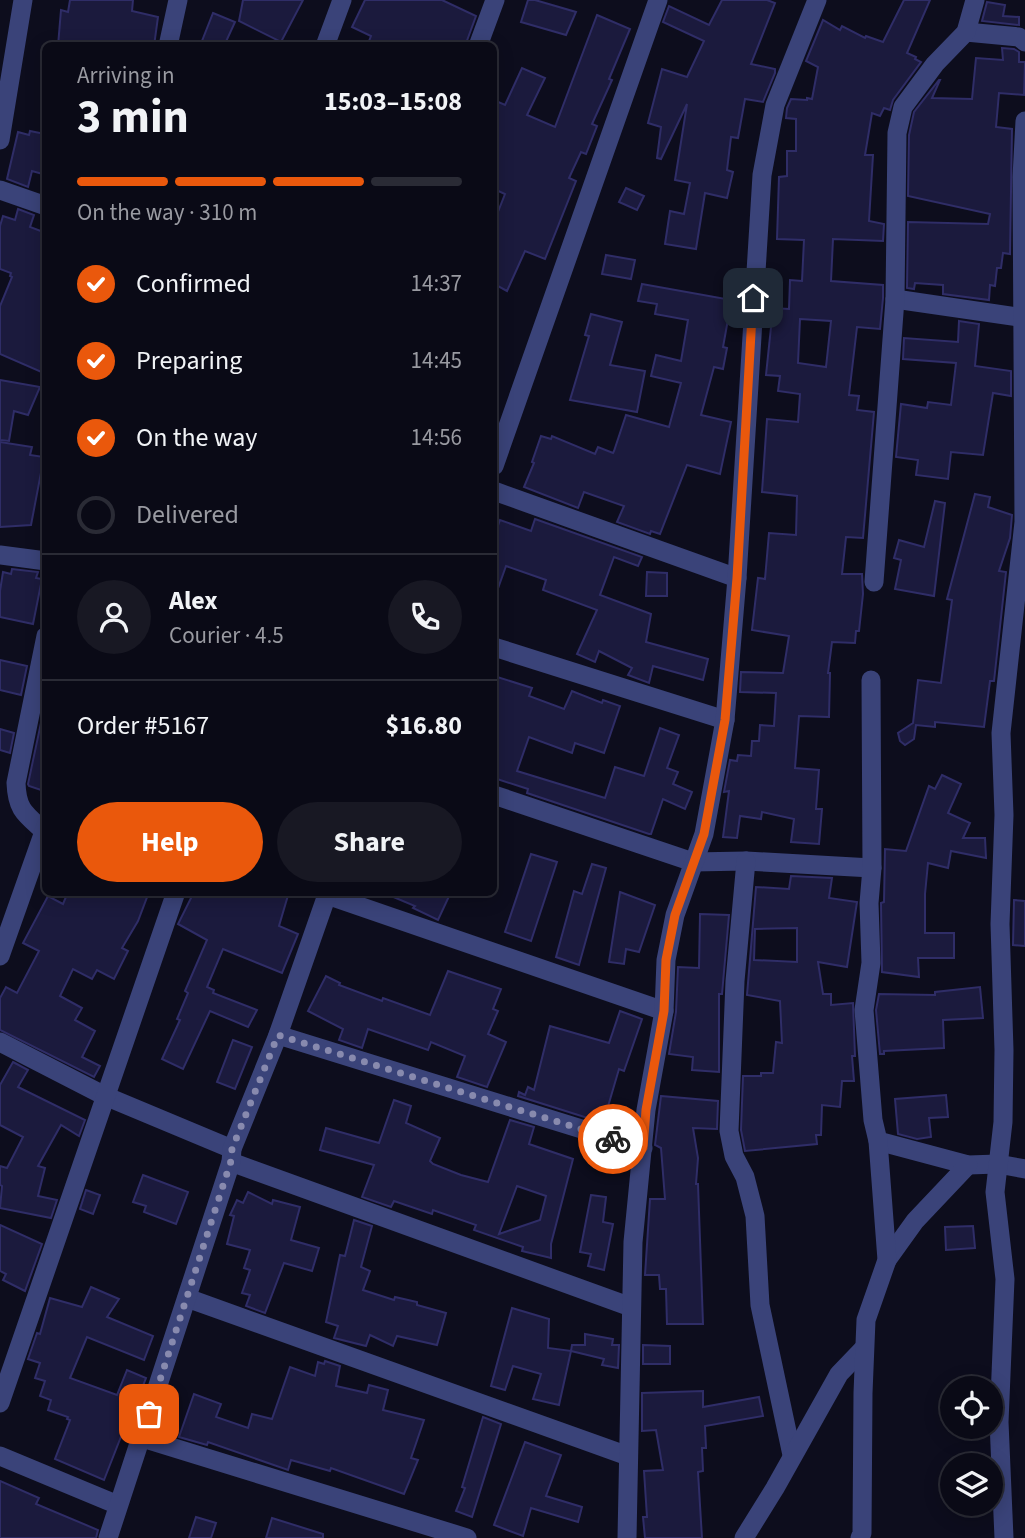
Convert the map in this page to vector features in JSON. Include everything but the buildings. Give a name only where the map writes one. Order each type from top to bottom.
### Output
[{"type":"street","points":[[0,140],[23,0]]},
{"type":"street","points":[[169,42],[178,0]]},
{"type":"street","points":[[326,42],[342,0]]},
{"type":"street","points":[[479,42],[495,0]]},
{"type":"street","points":[[498,441],[658,0]]},
{"type":"street","points":[[627,1538],[633,1242],[646,1110],[664,1011],[666,960],[675,915],[704,834],[725,720],[737,578],[762,175],[775,105],[817,0]]},
{"type":"street","points":[[874,582],[895,299],[897,133],[903,107],[935,64],[966,32],[975,0]]},
{"type":"street","points":[[966,32],[1019,37],[1025,42]]},
{"type":"street","points":[[1004,1538],[999,1422],[1005,1279],[995,1192],[1003,1122],[1004,1050],[1000,924],[1004,816],[1001,733],[1024,522],[1022,177],[1025,121]]},
{"type":"street","points":[[0,190],[42,205]]},
{"type":"street","points":[[895,299],[1024,318]]},
{"type":"street","points":[[497,492],[737,578]]},
{"type":"street","points":[[0,555],[42,560]]},
{"type":"street","points":[[497,648],[725,720]]},
{"type":"street","points":[[42,655],[16,783],[21,810],[42,827]]},
{"type":"street","points":[[871,680],[871,963],[864,1010],[887,1260]]},
{"type":"street","points":[[497,796],[692,862],[746,861],[872,869]]},
{"type":"street","points":[[0,956],[42,837]]},
{"type":"street","points":[[746,861],[735,981],[729,1131],[734,1156],[745,1177],[755,1216],[760,1305],[792,1455]]},
{"type":"street","points":[[0,1403],[175,896]]},
{"type":"street","points":[[108,1538],[232,1155],[327,896]]},
{"type":"street","points":[[334,896],[664,1011]]},
{"type":"street","points":[[278,1035],[643,1148]]},
{"type":"street","points":[[0,1041],[105,1096],[232,1155],[631,1307]]},
{"type":"street","points":[[878,1141],[968,1166],[998,1164],[1025,1168]]},
{"type":"street","points":[[860,1538],[866,1320],[887,1260],[915,1221],[968,1166]]},
{"type":"street","points":[[187,1297],[628,1456]]},
{"type":"street","points":[[744,1538],[839,1374],[864,1348]]},
{"type":"street","points":[[142,1438],[467,1538]]},
{"type":"street","points":[[0,1457],[118,1505]]},
{"type":"way so far","points":[[149,1414],[231,1161],[232,1149],[278,1035],[613,1139]]},
{"type":"route","points":[[613,1139],[643,1148],[646,1110],[664,1011],[666,960],[675,915],[704,834],[725,720],[737,578],[753,298]]}]
